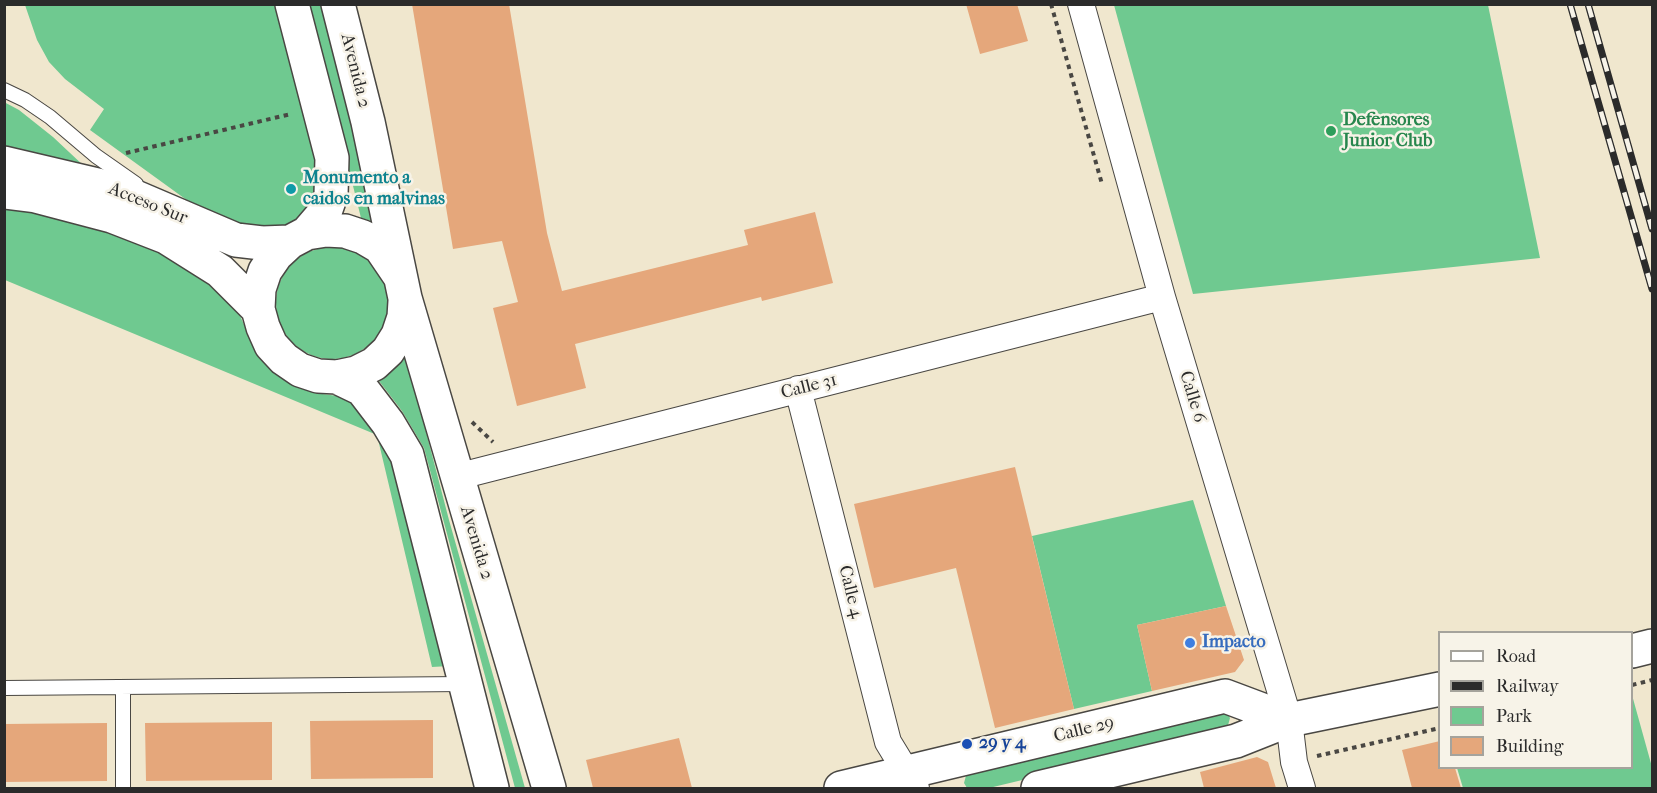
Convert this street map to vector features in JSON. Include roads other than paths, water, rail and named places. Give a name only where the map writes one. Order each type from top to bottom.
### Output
[{"type":"main road","name":"Avenida 2","points":[[292,4],[320,107],[332,158],[333,176],[325,212],[276,255],[265,271],[258,309],[267,336],[284,359],[300,370],[318,376],[338,377],[374,364],[388,351],[398,335],[404,317],[403,288],[392,262],[380,247],[363,237],[345,231],[326,230],[298,238]]},
{"type":"main road","name":"Avenida 2","points":[[338,4],[368,122],[403,288],[456,477],[549,789]]},
{"type":"main road","name":"Acceso Sur","points":[[4,163],[119,189],[185,217],[212,232],[236,240],[262,243],[298,238]]},
{"type":"main road","points":[[4,192],[36,196],[112,216],[165,237],[220,271],[258,309]]},
{"type":"main road","name":"Avenida 2","points":[[338,377],[362,389],[388,423],[407,455],[492,789]]},
{"type":"main road","points":[[1633,651],[1653,646]]},
{"type":"main road","points":[[1038,789],[1236,741],[1289,720],[1438,689]]},
{"type":"main road","name":"Calle 29","points":[[841,789],[911,781],[1225,696],[1289,720]]},
{"type":"street","name":"Calle 6","points":[[1081,4],[1162,297],[1289,720],[1294,762],[1302,789]]},
{"type":"street","name":"Calle 31","points":[[456,477],[1162,297]]},
{"type":"street","name":"Calle 4","points":[[798,389],[888,741],[911,781]]},
{"type":"lane","points":[[4,90],[51,117],[96,156],[185,217]]},
{"type":"lane","points":[[4,688],[464,684]]},
{"type":"lane","points":[[123,687],[123,789]]},
{"type":"railway","points":[[1570,4],[1652,289]]},
{"type":"railway","points":[[1588,4],[1652,229]]},
{"type":"place","name":"Defensores Junior Club","points":[[1331,131]]},
{"type":"place","name":"Monumento a caidos en malvinas","points":[[291,189]]},
{"type":"place","name":"Impacto","points":[[1190,643]]},
{"type":"place","name":"29 y 4","points":[[967,744]]}]
